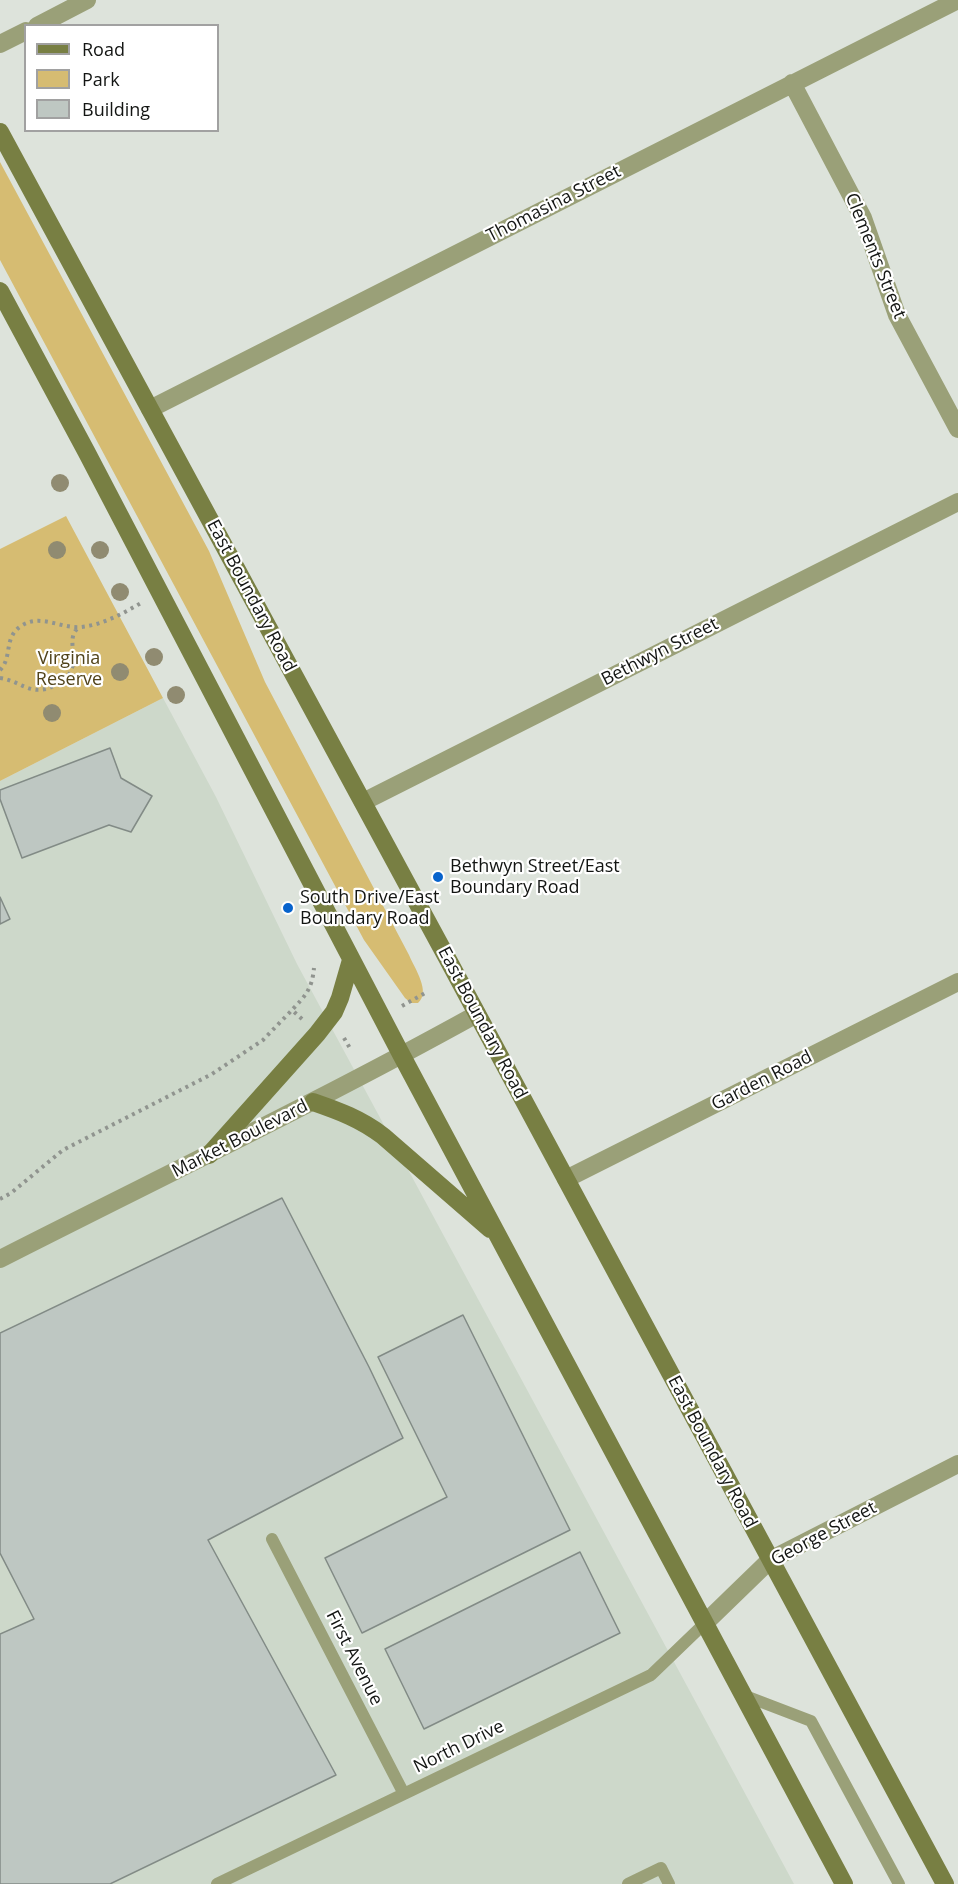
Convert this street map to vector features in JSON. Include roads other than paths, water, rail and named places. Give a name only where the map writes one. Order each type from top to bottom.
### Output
[{"type":"main road","name":"East Boundary Road","points":[[0,132],[945,1884]]},
{"type":"main road","points":[[0,291],[351,960],[844,1884]]},
{"type":"main road","points":[[209,1155],[318,1034],[334,1012],[351,960]]},
{"type":"main road","points":[[313,1102],[352,1116],[375,1130],[498,1236]]},
{"type":"street","points":[[41,24],[87,0]]},
{"type":"street","name":"Thomasina Street","points":[[150,409],[958,0]]},
{"type":"street","points":[[0,44],[24,32]]},
{"type":"street","name":"Clements Street","points":[[792,83],[863,218],[897,315],[958,429]]},
{"type":"street","name":"Bethwyn Street","points":[[363,802],[958,502]]},
{"type":"street","name":"Garden Road","points":[[566,1179],[958,982]]},
{"type":"street","name":"Market Boulevard","points":[[0,1259],[313,1102],[477,1014]]},
{"type":"street","name":"George Street","points":[[704,1624],[770,1560],[958,1464]]},
{"type":"lane","name":"First Avenue","points":[[272,1539],[405,1794]]},
{"type":"lane","name":"North Drive","points":[[217,1884],[651,1674],[704,1624]]},
{"type":"lane","points":[[742,1695],[811,1721],[899,1884]]},
{"type":"lane","points":[[628,1884],[661,1868],[669,1884]]},
{"type":"place","name":"Bethwyn Street/East Boundary Road","points":[[438,877]]},
{"type":"place","name":"South Drive/East Boundary Road","points":[[288,908]]},
{"type":"park label","name":"Virginia Reserve","points":[[69,669]]}]
